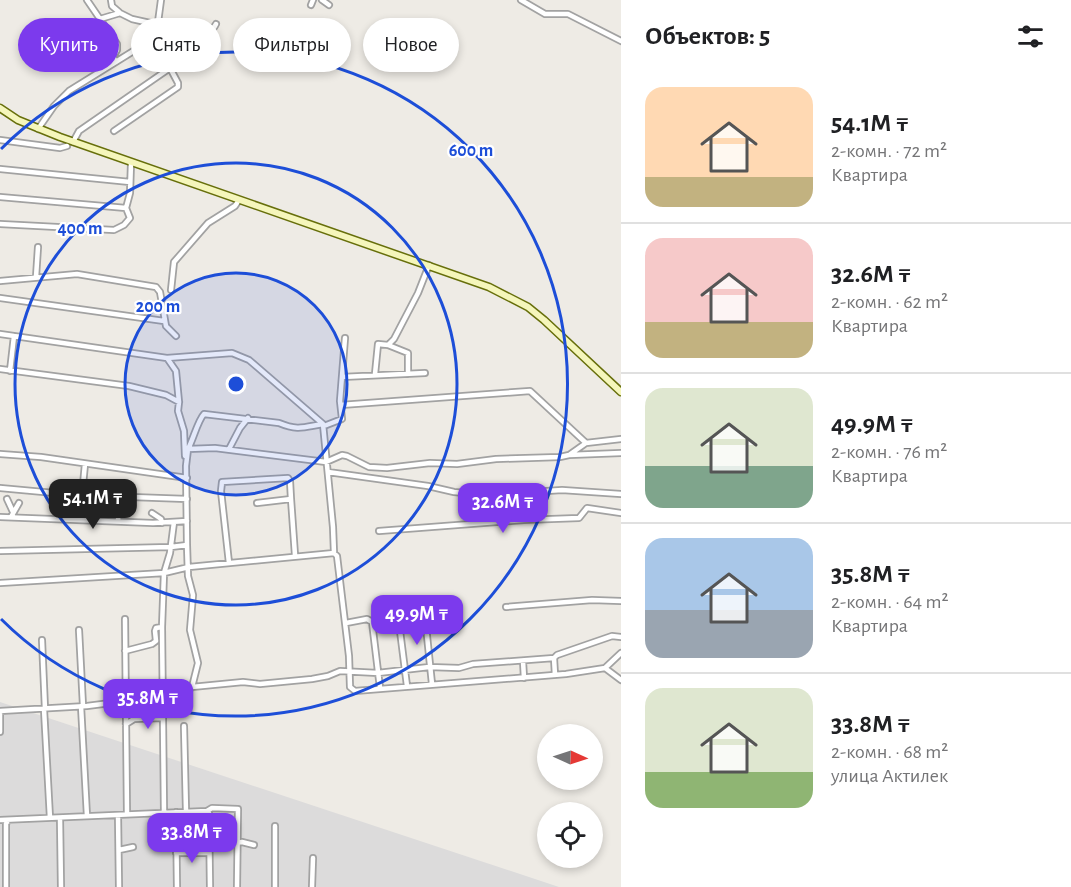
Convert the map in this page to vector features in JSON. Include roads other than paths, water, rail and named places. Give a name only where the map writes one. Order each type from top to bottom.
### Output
[{"type":"main road","points":[[0,108],[18,120],[70,144],[489,287],[528,307],[621,392]]},
{"type":"street","points":[[111,0],[112,6],[131,18]]},
{"type":"street","points":[[160,18],[161,0]]},
{"type":"street","points":[[322,0],[329,5]]},
{"type":"street","points":[[521,0],[545,14],[568,14],[621,42]]},
{"type":"street","points":[[89,1],[99,18]]},
{"type":"street","points":[[103,18],[120,13],[124,5]]},
{"type":"street","points":[[38,129],[54,106],[69,91],[100,72]]},
{"type":"street","points":[[0,140],[60,148],[70,144],[79,131],[164,72]]},
{"type":"street","points":[[114,131],[178,87],[172,72]]},
{"type":"street","points":[[0,224],[114,230],[124,225],[130,218],[126,208],[130,193],[131,163]]},
{"type":"street","points":[[0,169],[130,182]]},
{"type":"street","points":[[0,197],[126,208]]},
{"type":"street","points":[[171,290],[174,262],[208,223],[235,206],[239,200]]},
{"type":"street","points":[[36,277],[38,247]]},
{"type":"street","points":[[388,345],[394,339],[418,293],[429,265]]},
{"type":"street","points":[[0,281],[77,274],[156,287],[160,292],[164,321],[168,330],[176,336]]},
{"type":"street","points":[[0,298],[164,321]]},
{"type":"street","points":[[0,334],[166,358],[232,352],[249,360],[324,425],[334,553],[337,556],[346,622],[350,687],[355,690],[555,675],[605,668],[621,653]]},
{"type":"street","points":[[10,371],[14,336]]},
{"type":"street","points":[[192,687],[198,663],[190,630],[193,595],[188,576],[187,462],[188,449],[200,417],[204,414],[248,418],[302,429],[342,419],[345,338]]},
{"type":"street","points":[[375,374],[378,344],[388,345],[408,354],[408,374]]},
{"type":"street","points":[[166,358],[176,371],[179,420],[184,431],[184,452],[187,462]]},
{"type":"street","points":[[0,369],[129,386],[166,395],[179,402]]},
{"type":"street","points":[[342,377],[425,373]]},
{"type":"street","points":[[341,405],[530,391],[586,443]]},
{"type":"street","points":[[229,449],[248,418]]},
{"type":"street","points":[[569,455],[586,443],[621,439]]},
{"type":"street","points":[[188,449],[229,449],[326,462],[342,455],[369,467],[387,468],[430,462],[457,464],[496,459],[546,459],[569,455],[621,453]]},
{"type":"street","points":[[0,454],[187,478]]},
{"type":"street","points":[[81,495],[85,464]]},
{"type":"street","points":[[328,472],[486,495],[562,490],[621,494]]},
{"type":"street","points":[[229,563],[220,485],[222,482],[288,478],[295,555]]},
{"type":"street","points":[[0,488],[81,495],[187,499]]},
{"type":"street","points":[[118,496],[118,521]]},
{"type":"street","points":[[7,499],[12,514]]},
{"type":"street","points":[[257,503],[291,499]]},
{"type":"street","points":[[12,514],[19,503]]},
{"type":"street","points":[[379,531],[579,518],[587,508],[621,513]]},
{"type":"street","points":[[152,513],[161,519],[162,523]]},
{"type":"street","points":[[0,517],[12,514],[129,522],[187,521]]},
{"type":"street","points":[[129,522],[129,531]]},
{"type":"street","points":[[164,812],[162,627],[164,573],[171,547],[174,522]]},
{"type":"street","points":[[0,551],[187,545]]},
{"type":"street","points":[[0,583],[164,573],[189,567],[334,553]]},
{"type":"street","points":[[506,607],[592,600],[621,601]]},
{"type":"street","points":[[424,607],[432,684]]},
{"type":"street","points":[[398,615],[407,686]]},
{"type":"street","points":[[125,619],[127,814]]},
{"type":"street","points":[[346,622],[367,619],[372,622],[380,688]]},
{"type":"street","points":[[152,644],[156,640],[156,628],[162,627]]},
{"type":"street","points":[[79,630],[87,816]]},
{"type":"street","points":[[0,732],[0,712],[163,700],[179,698],[192,687],[312,679],[328,676],[340,670],[378,672],[429,667],[459,668],[473,664],[554,658],[612,636],[621,637]]},
{"type":"street","points":[[42,640],[50,818]]},
{"type":"street","points":[[125,651],[152,644],[162,647]]},
{"type":"street","points":[[554,658],[555,675]]},
{"type":"street","points":[[523,661],[524,678]]},
{"type":"street","points":[[605,668],[621,680]]},
{"type":"street","points":[[126,724],[134,719],[163,718]]},
{"type":"street","points":[[184,726],[186,811]]},
{"type":"street","points":[[0,820],[237,808],[237,887]]},
{"type":"street","points":[[207,811],[209,813],[210,887]]},
{"type":"street","points":[[176,812],[177,887]]},
{"type":"street","points":[[118,815],[119,887]]},
{"type":"street","points":[[60,818],[61,887]]},
{"type":"street","points":[[6,887],[6,824],[8,820]]},
{"type":"street","points":[[274,887],[275,826]]},
{"type":"street","points":[[176,853],[209,850],[245,842],[254,845]]},
{"type":"street","points":[[119,850],[133,847]]},
{"type":"street","points":[[312,887],[313,858]]}]
